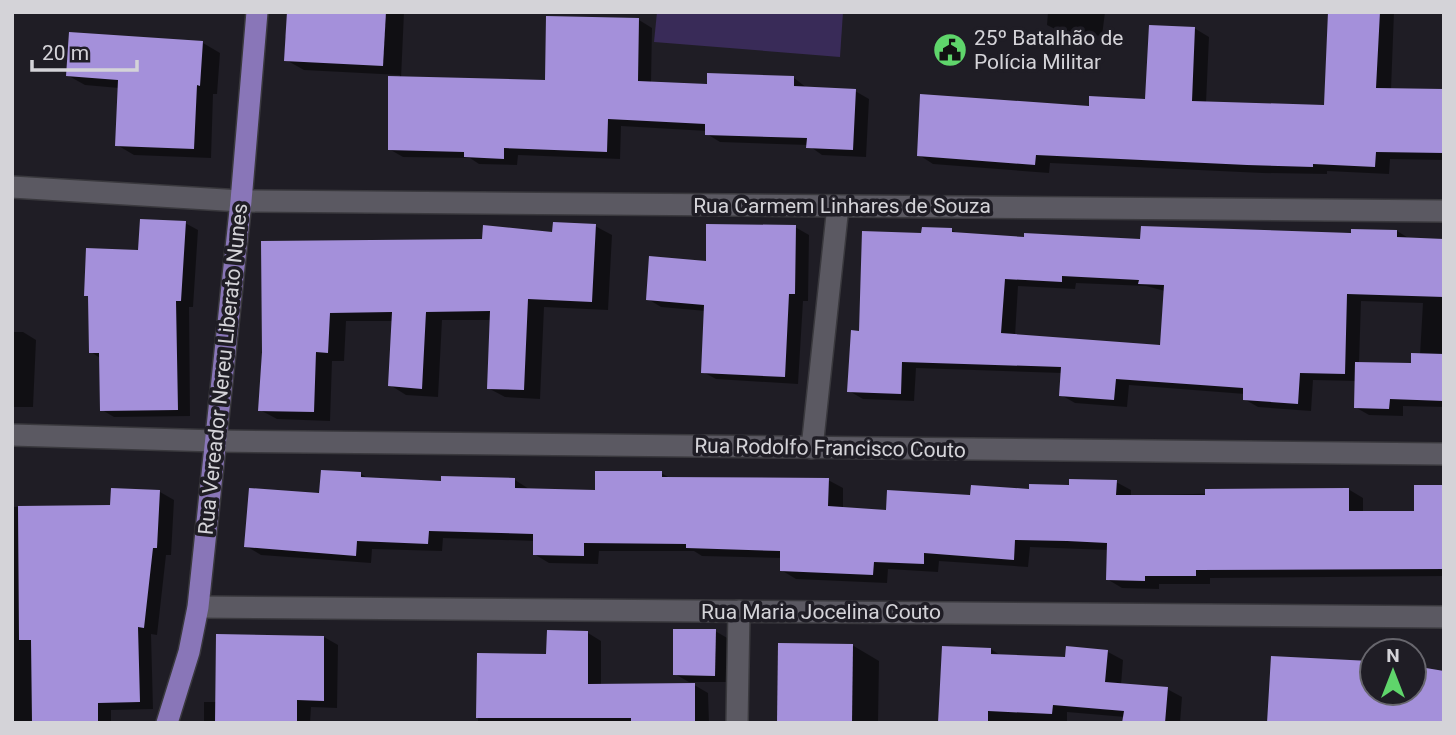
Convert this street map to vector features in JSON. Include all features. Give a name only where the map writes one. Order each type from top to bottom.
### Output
[{"type":"main road","name":"Rua Vereador Nereu Liberato Nunes","points":[[167,723],[189,652],[198,607],[241,201],[257,12]]},
{"type":"street","name":"Rua Carmem Linhares de Souza","points":[[12,187],[241,201],[1444,211]]},
{"type":"street","points":[[812,448],[838,206]]},
{"type":"street","name":"Rua Rodolfo Francisco Couto","points":[[12,435],[216,441],[1444,454]]},
{"type":"street","name":"Rua Maria Jocelina Couto","points":[[198,607],[1444,617]]},
{"type":"street","points":[[737,723],[738,611]]},
{"type":"shaded area","points":[[657,12],[843,12],[840,57],[654,42]]},
{"type":"building","points":[[287,12],[386,12],[383,66],[284,61]]},
{"type":"building","points":[[1328,12],[1380,12],[1376,88],[1444,89],[1444,153],[1376,152],[1375,167],[1247,165],[1036,155],[1035,165],[917,156],[920,94],[1089,106],[1089,96],[1145,99],[1149,25],[1195,27],[1192,101],[1324,105]]},
{"type":"building","points":[[546,16],[639,18],[638,81],[707,84],[707,73],[794,76],[794,86],[856,89],[853,150],[806,148],[807,138],[705,135],[705,124],[608,119],[607,152],[504,148],[504,159],[464,157],[464,152],[388,150],[388,76],[545,80]]},
{"type":"building","points":[[69,32],[203,41],[200,86],[197,85],[194,149],[115,146],[118,80],[66,76]]},
{"type":"building","points":[[140,219],[186,221],[181,301],[176,301],[178,410],[100,411],[99,353],[89,353],[88,296],[84,296],[86,248],[138,250]]},
{"type":"building","points":[[553,222],[596,224],[592,302],[528,299],[524,390],[487,389],[490,311],[426,312],[422,389],[388,386],[392,312],[330,313],[328,353],[316,352],[314,412],[258,411],[262,352],[261,241],[482,239],[483,225],[552,232]]},
{"type":"building","points":[[706,224],[796,225],[795,294],[789,294],[785,377],[701,373],[704,305],[646,300],[649,256],[706,261]]},
{"type":"building","points":[[1141,226],[1351,233],[1351,229],[1397,230],[1397,237],[1444,239],[1444,297],[1347,294],[1345,374],[1300,373],[1298,404],[1243,400],[1243,388],[1116,379],[1114,400],[1059,396],[1061,367],[902,362],[901,394],[847,392],[851,330],[859,331],[862,231],[921,233],[922,227],[1024,237],[1024,233],[1140,239]],"holes":[[[1062,276],[1139,280],[1138,284],[1164,285],[1160,345],[1001,333],[1005,279],[1062,282]]]},
{"type":"building","points":[[1411,353],[1444,354],[1444,401],[1390,399],[1389,409],[1354,408],[1355,362],[1411,363]]},
{"type":"building","points":[[321,470],[361,472],[361,477],[441,481],[441,476],[515,478],[515,488],[595,490],[595,471],[662,471],[662,477],[829,478],[828,506],[886,510],[887,490],[970,495],[971,485],[1029,489],[1029,484],[1069,485],[1069,479],[1117,480],[1116,495],[1205,495],[1205,489],[1349,488],[1349,511],[1414,511],[1414,485],[1444,485],[1444,569],[1196,570],[1196,576],[1145,576],[1145,581],[1106,580],[1107,543],[1015,540],[1014,560],[924,553],[924,564],[874,562],[873,575],[780,571],[780,551],[686,548],[686,544],[584,543],[584,556],[533,555],[533,534],[429,531],[428,544],[357,541],[356,556],[244,547],[249,488],[319,493]]},
{"type":"building","points":[[111,488],[160,490],[157,548],[153,548],[144,628],[138,627],[140,702],[98,703],[98,723],[32,723],[31,640],[19,640],[18,506],[110,505]]},
{"type":"building","points":[[673,629],[716,629],[715,676],[673,675]]},
{"type":"building","points":[[547,630],[588,631],[588,684],[695,683],[695,723],[631,723],[631,718],[476,718],[477,653],[546,654]]},
{"type":"building","points":[[216,634],[324,636],[324,701],[297,700],[297,723],[215,723]]},
{"type":"building","points":[[778,643],[853,644],[852,723],[777,723]]},
{"type":"building","points":[[942,646],[991,648],[991,654],[1065,657],[1066,646],[1108,650],[1105,682],[1168,687],[1165,723],[1122,723],[1124,711],[1053,705],[1052,714],[988,711],[988,723],[938,723]]},
{"type":"building","points":[[1271,656],[1358,660],[1358,707],[1428,707],[1428,668],[1444,671],[1444,723],[1267,723]]},
{"type":"place","name":"25º Batalhão de Polícia Militar","points":[[950,50]]}]
